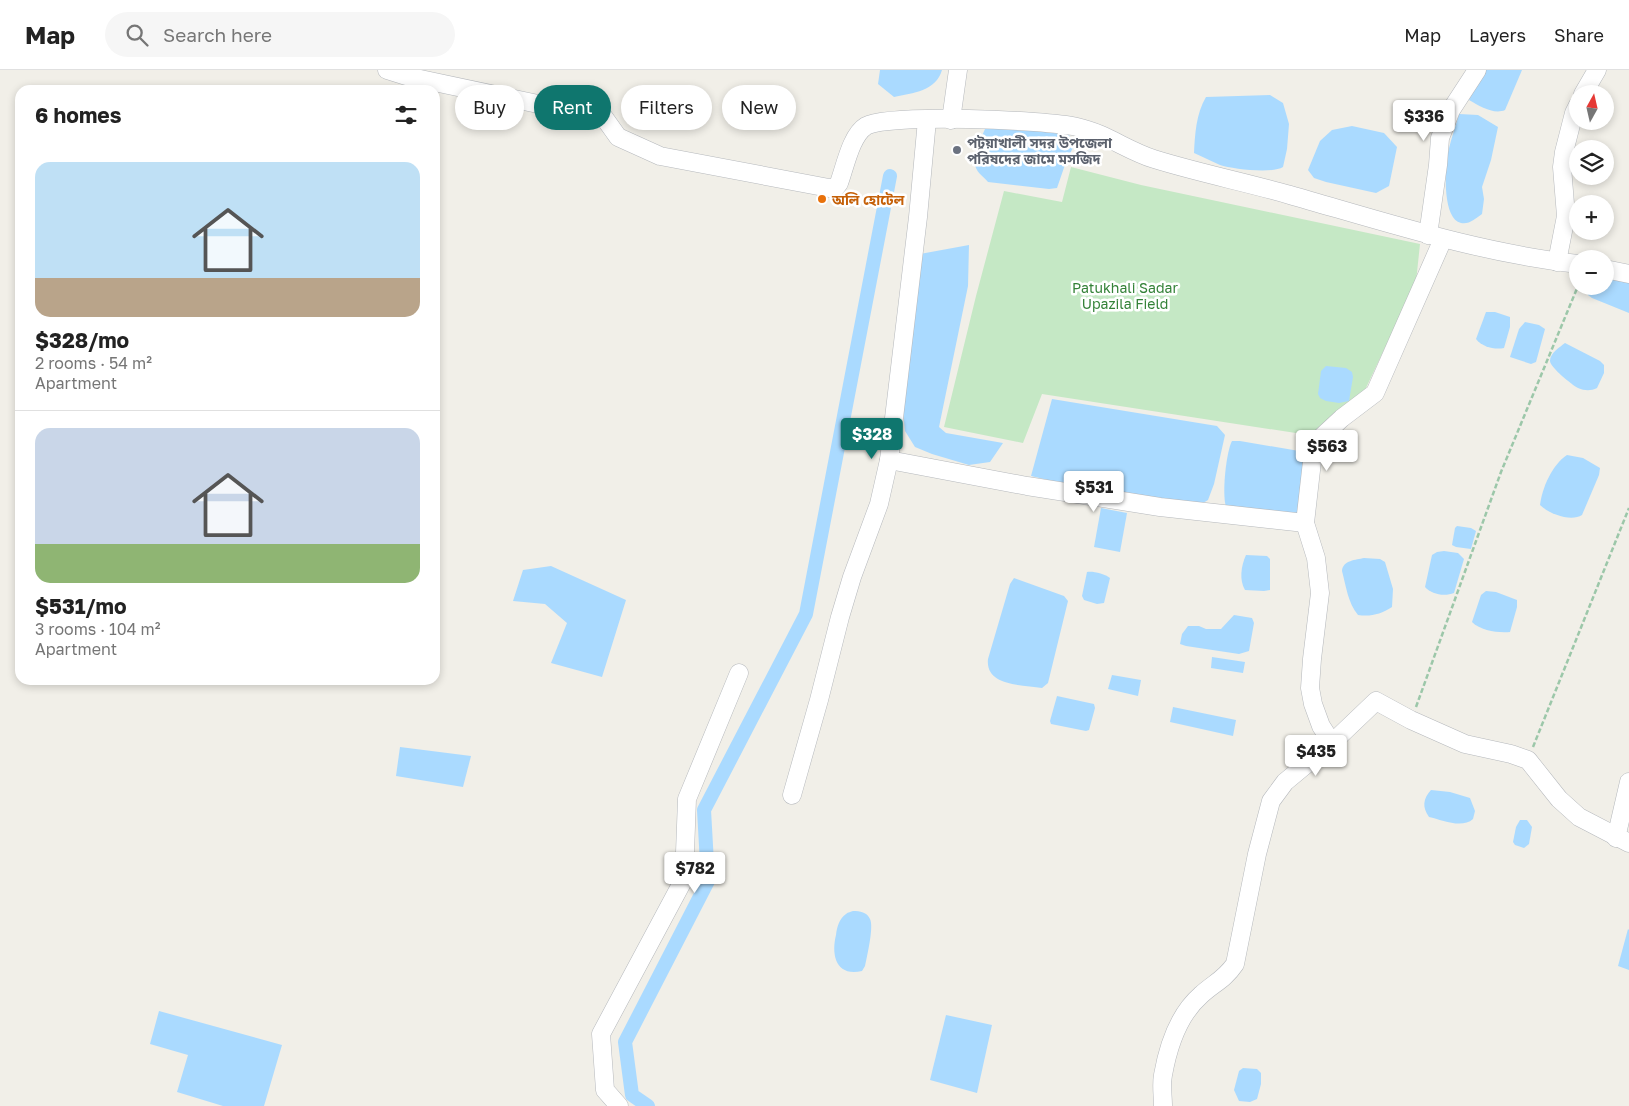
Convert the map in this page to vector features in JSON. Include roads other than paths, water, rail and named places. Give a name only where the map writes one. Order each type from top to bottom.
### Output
[{"type":"street","points":[[387,70],[406,76],[603,116],[618,137],[660,156],[829,188],[836,187],[839,183],[855,138],[867,126],[879,121],[1036,122],[1077,127],[1099,134],[1152,158],[1273,190],[1435,237],[1538,260],[1569,263]]},
{"type":"street","points":[[951,120],[958,70]]},
{"type":"street","points":[[1588,85],[1597,70]]},
{"type":"street","points":[[1332,743],[1321,726],[1310,695],[1310,677],[1320,593],[1316,558],[1305,523],[1314,444],[1342,418],[1375,393],[1435,237],[1440,138],[1451,110],[1471,72]]},
{"type":"street","points":[[792,795],[820,700],[840,617],[879,504],[889,460],[918,217],[927,120]]},
{"type":"street","points":[[1557,262],[1566,216],[1562,167],[1571,130]]},
{"type":"street","points":[[1614,271],[1629,274]]},
{"type":"street","points":[[889,460],[1028,486],[1160,507],[1305,523]]},
{"type":"street","points":[[619,1106],[605,1090],[601,1034],[684,879],[687,799],[739,673]]},
{"type":"street","points":[[1163,1106],[1163,1076],[1173,1038],[1190,1005],[1227,975],[1234,964],[1257,854],[1271,801],[1285,782],[1332,743],[1376,701],[1411,720],[1465,744],[1511,754],[1528,760],[1559,799],[1580,817],[1623,840],[1629,782]]},
{"type":"water","points":[[880,70],[942,70],[935,83],[929,87],[894,97],[878,84]]},
{"type":"water","points":[[1482,70],[1522,70],[1505,110],[1491,111],[1469,100]]},
{"type":"water","points":[[1270,95],[1283,103],[1289,124],[1283,167],[1270,170],[1233,168],[1220,165],[1194,153],[1198,117],[1206,97]]},
{"type":"water","points":[[1459,114],[1478,115],[1498,127],[1491,160],[1482,187],[1484,199],[1482,214],[1467,223],[1455,220],[1448,205],[1446,195],[1448,153]]},
{"type":"water","points":[[1352,126],[1384,133],[1397,147],[1389,186],[1376,193],[1314,178],[1308,170],[1320,141],[1332,130]]},
{"type":"water","points":[[1014,128],[1069,135],[1074,146],[1067,159],[1057,188],[1049,189],[988,182],[978,172],[975,165],[975,155],[985,129]]},
{"type":"water","points":[[969,245],[968,286],[939,427],[946,433],[1003,443],[990,462],[969,465],[915,447],[905,431],[901,392],[920,254]]},
{"type":"water","points":[[1614,277],[1629,283],[1629,313],[1588,295],[1614,295]]},
{"type":"water","points":[[1486,312],[1495,312],[1510,317],[1510,327],[1504,348],[1489,347],[1476,339]]},
{"type":"water","points":[[1525,322],[1539,325],[1545,329],[1536,362],[1531,364],[1510,357],[1519,329]]},
{"type":"water","points":[[1565,343],[1600,361],[1604,365],[1604,373],[1597,388],[1583,390],[1578,388],[1562,376],[1551,364],[1550,358],[1552,355]]},
{"type":"water","points":[[1326,366],[1346,368],[1352,372],[1353,377],[1349,401],[1339,403],[1320,398],[1318,394],[1321,371]]},
{"type":"water","points":[[1052,399],[1217,426],[1225,435],[1214,484],[1208,500],[1198,506],[1086,489],[1031,476]]},
{"type":"water","points":[[1232,441],[1305,452],[1299,515],[1227,509],[1224,496],[1225,475]]},
{"type":"water","points":[[1567,455],[1583,458],[1600,468],[1599,475],[1582,515],[1572,518],[1554,514],[1540,505],[1543,491],[1552,471]]},
{"type":"water","points":[[1101,508],[1127,513],[1120,552],[1094,547]]},
{"type":"water","points":[[1457,526],[1471,528],[1476,531],[1471,549],[1452,545]]},
{"type":"water","points":[[1444,551],[1458,553],[1464,559],[1454,593],[1442,595],[1434,593],[1425,587],[1432,555]]},
{"type":"water","points":[[1246,555],[1267,556],[1270,559],[1270,590],[1245,590],[1241,573]]},
{"type":"water","points":[[1364,558],[1380,559],[1385,562],[1393,589],[1392,607],[1380,613],[1363,616],[1358,615],[1352,605],[1342,571],[1347,563]]},
{"type":"water","points":[[551,566],[626,600],[602,677],[551,663],[567,623],[545,604],[513,601],[523,570]]},
{"type":"water","points":[[1087,572],[1099,573],[1110,578],[1104,603],[1097,604],[1084,600],[1082,596]]},
{"type":"water","points":[[1014,578],[1064,596],[1068,601],[1048,683],[1042,688],[1015,685],[998,679],[989,668],[988,659],[1010,584]]},
{"type":"water","points":[[1486,591],[1496,592],[1517,600],[1510,632],[1490,631],[1480,628],[1472,622],[1481,595]]},
{"type":"water","points":[[1234,615],[1252,618],[1254,623],[1249,651],[1239,654],[1180,644],[1182,634],[1188,626],[1221,629]]},
{"type":"water","points":[[1212,657],[1245,662],[1243,673],[1211,668]]},
{"type":"water","points":[[1112,675],[1141,680],[1138,696],[1108,689]]},
{"type":"water","points":[[1057,696],[1094,704],[1095,708],[1089,730],[1051,724],[1050,721]]},
{"type":"water","points":[[1173,707],[1236,720],[1233,736],[1170,722]]},
{"type":"water","points":[[400,747],[471,756],[463,787],[396,776]]},
{"type":"water","points":[[1431,790],[1450,792],[1470,798],[1475,811],[1473,819],[1458,824],[1429,817],[1424,803]]},
{"type":"water","points":[[1520,820],[1527,820],[1532,827],[1529,844],[1524,848],[1515,845],[1513,842],[1516,827]]},
{"type":"water","points":[[853,911],[865,913],[870,919],[871,928],[865,966],[862,971],[853,972],[841,968],[837,963],[834,950],[839,923],[844,916]]},
{"type":"water","points":[[1629,930],[1629,970],[1618,966]]},
{"type":"water","points":[[159,1011],[282,1045],[264,1106],[223,1106],[177,1092],[188,1055],[150,1044]]},
{"type":"water","points":[[946,1015],[992,1025],[977,1093],[930,1080]]},
{"type":"water","points":[[1243,1068],[1257,1069],[1261,1073],[1261,1084],[1257,1099],[1250,1102],[1239,1101],[1234,1090],[1239,1071]]},
{"type":"waterway","points":[[648,1106],[632,1095],[625,1042],[708,881],[704,810],[806,614],[890,176]]},
{"type":"place","name":"পটুয়াখালী সদর উপজেলা পরিষদের জামে মসজিদ","points":[[957,150]]},
{"type":"place","name":"অলি হোটেল","points":[[822,199]]},
{"type":"park label","name":"Patukhali Sadar Upazila Field","points":[[1125,296]]}]
